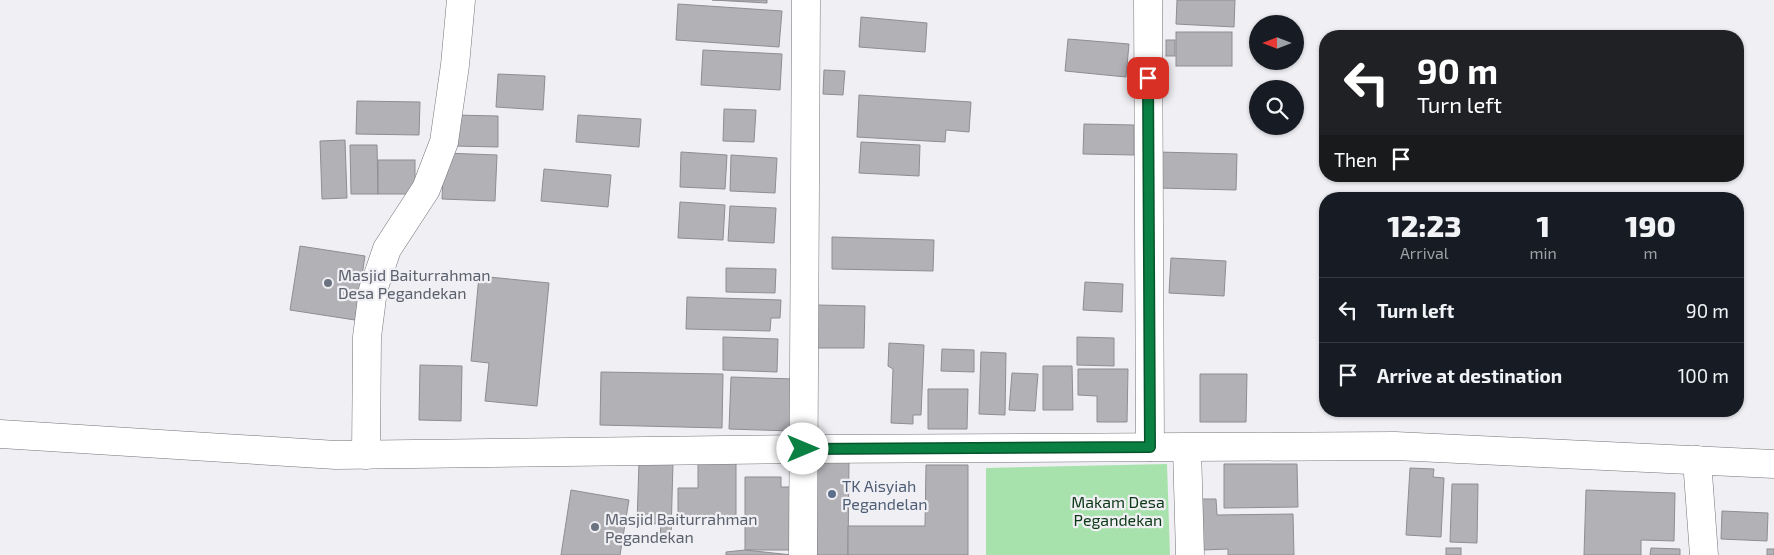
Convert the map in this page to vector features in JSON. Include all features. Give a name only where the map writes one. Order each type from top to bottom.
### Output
[{"type":"street","points":[[366,455],[367,337],[373,290],[387,249],[413,212],[426,188],[444,142],[455,65],[461,0]]},
{"type":"street","points":[[803,555],[806,0]]},
{"type":"street","points":[[1148,0],[1150,447]]},
{"type":"street","points":[[0,434],[336,455],[803,449],[1395,446],[1774,464]]},
{"type":"street","points":[[1186,448],[1190,555]]},
{"type":"street","points":[[1697,460],[1704,555]]},
{"type":"green space","name":"Makam Desa Pegandekan","points":[[1167,464],[1170,555],[986,555],[986,468]]},
{"type":"building","points":[[712,0],[767,0],[767,3]]},
{"type":"building","points":[[1177,0],[1235,0],[1234,27],[1176,24]]},
{"type":"building","points":[[678,4],[782,11],[779,47],[676,40]]},
{"type":"building","points":[[861,17],[927,23],[925,52],[859,47]]},
{"type":"building","points":[[1176,32],[1232,32],[1232,66],[1176,66]]},
{"type":"building","points":[[1068,39],[1129,44],[1126,77],[1065,71]]},
{"type":"building","points":[[1166,40],[1175,40],[1175,56],[1166,56]]},
{"type":"building","points":[[703,50],[782,54],[780,90],[701,85]]},
{"type":"building","points":[[824,70],[845,71],[843,95],[823,94]]},
{"type":"building","points":[[498,74],[545,76],[543,110],[496,107]]},
{"type":"building","points":[[859,95],[971,102],[969,132],[946,130],[945,142],[857,137]]},
{"type":"building","points":[[357,101],[420,102],[419,135],[356,134]]},
{"type":"building","points":[[724,109],[756,110],[754,142],[723,141]]},
{"type":"building","points":[[454,115],[498,116],[498,147],[454,146]]},
{"type":"building","points":[[578,115],[641,119],[639,147],[576,142]]},
{"type":"building","points":[[1084,124],[1134,125],[1134,155],[1083,154]]},
{"type":"building","points":[[345,140],[347,198],[322,199],[320,141]]},
{"type":"building","points":[[861,142],[920,145],[919,176],[859,173]]},
{"type":"building","points":[[350,145],[377,145],[378,194],[351,194]]},
{"type":"building","points":[[681,152],[727,155],[725,189],[680,187]]},
{"type":"building","points":[[1158,152],[1237,154],[1236,190],[1158,188]]},
{"type":"building","points":[[444,153],[497,155],[495,201],[442,199]]},
{"type":"building","points":[[731,155],[777,158],[775,193],[730,191]]},
{"type":"building","points":[[378,160],[415,160],[415,194],[378,194]]},
{"type":"building","points":[[544,169],[611,175],[608,207],[541,201]]},
{"type":"building","points":[[680,202],[725,205],[723,240],[678,238]]},
{"type":"building","points":[[730,206],[776,208],[774,243],[728,241]]},
{"type":"building","points":[[832,237],[934,240],[933,271],[832,269]]},
{"type":"building","name":"Masjid Baiturrahman Desa Pegandekan","points":[[300,246],[365,256],[355,320],[290,310]]},
{"type":"building","points":[[1171,258],[1226,261],[1224,296],[1169,293]]},
{"type":"building","points":[[726,268],[776,269],[775,293],[726,292]]},
{"type":"building","points":[[479,276],[549,283],[537,406],[485,401],[489,363],[471,361]]},
{"type":"building","points":[[1085,282],[1123,284],[1122,312],[1083,310]]},
{"type":"building","points":[[687,297],[781,300],[780,318],[771,318],[770,331],[686,329]]},
{"type":"building","points":[[817,305],[865,306],[864,348],[816,348]]},
{"type":"building","points":[[723,337],[778,339],[777,372],[723,370]]},
{"type":"building","points":[[1077,337],[1114,338],[1114,366],[1077,365]]},
{"type":"building","points":[[889,343],[924,345],[921,415],[913,415],[913,424],[891,423],[893,369],[888,366]]},
{"type":"building","points":[[942,349],[974,350],[974,372],[941,371]]},
{"type":"building","points":[[981,352],[1006,353],[1005,415],[979,414]]},
{"type":"building","points":[[420,365],[462,366],[461,421],[419,420]]},
{"type":"building","points":[[1043,366],[1072,366],[1073,410],[1043,410]]},
{"type":"building","points":[[1078,369],[1128,369],[1127,422],[1097,422],[1097,396],[1078,395]]},
{"type":"building","points":[[601,372],[723,374],[722,428],[600,425]]},
{"type":"building","points":[[1012,373],[1038,374],[1035,411],[1009,410]]},
{"type":"building","points":[[1200,374],[1247,374],[1246,422],[1200,422]]},
{"type":"building","points":[[731,377],[794,379],[792,431],[729,429]]},
{"type":"building","points":[[928,389],[968,389],[967,429],[928,429]]},
{"type":"building","points":[[698,457],[736,457],[736,520],[678,519],[678,488],[698,488]]},
{"type":"building","name":"TK Aisyiah Pegandelan","points":[[849,460],[848,555],[814,555],[816,462]]},
{"type":"building","points":[[639,462],[673,462],[671,536],[660,535],[661,524],[637,523]]},
{"type":"building","points":[[1224,464],[1297,464],[1298,507],[1224,508]]},
{"type":"building","points":[[926,465],[968,465],[968,555],[848,555],[848,526],[925,526]]},
{"type":"building","points":[[1410,468],[1434,469],[1433,477],[1444,478],[1441,537],[1406,535]]},
{"type":"building","points":[[745,477],[781,477],[781,487],[794,487],[794,550],[745,550]]},
{"type":"building","points":[[1452,484],[1478,484],[1477,543],[1450,542]]},
{"type":"building","name":"Masjid Baiturrahman Pegandekan","points":[[571,490],[629,500],[620,555],[561,555]]},
{"type":"building","points":[[1586,490],[1675,493],[1674,541],[1641,540],[1641,555],[1584,555]]},
{"type":"building","points":[[1202,499],[1216,499],[1217,515],[1293,514],[1294,555],[1228,555],[1228,549],[1203,550]]},
{"type":"building","points":[[1722,511],[1768,513],[1767,541],[1721,539]]},
{"type":"building","points":[[1446,548],[1461,548],[1461,555],[1446,555]]},
{"type":"building","points":[[1651,548],[1680,549],[1680,555],[1650,555]]},
{"type":"building","points":[[1767,549],[1774,549],[1774,555],[1767,555]]},
{"type":"building","points":[[745,550],[792,555],[726,555],[726,552]]},
{"type":"place","name":"Masjid Baiturrahman Desa Pegandekan","points":[[328,283]]},
{"type":"place","name":"TK Aisyiah Pegandelan","points":[[832,494]]},
{"type":"place","name":"Masjid Baiturrahman Pegandekan","points":[[595,527]]},
{"type":"route","points":[[803,449],[1150,447],[1148,78]]}]
